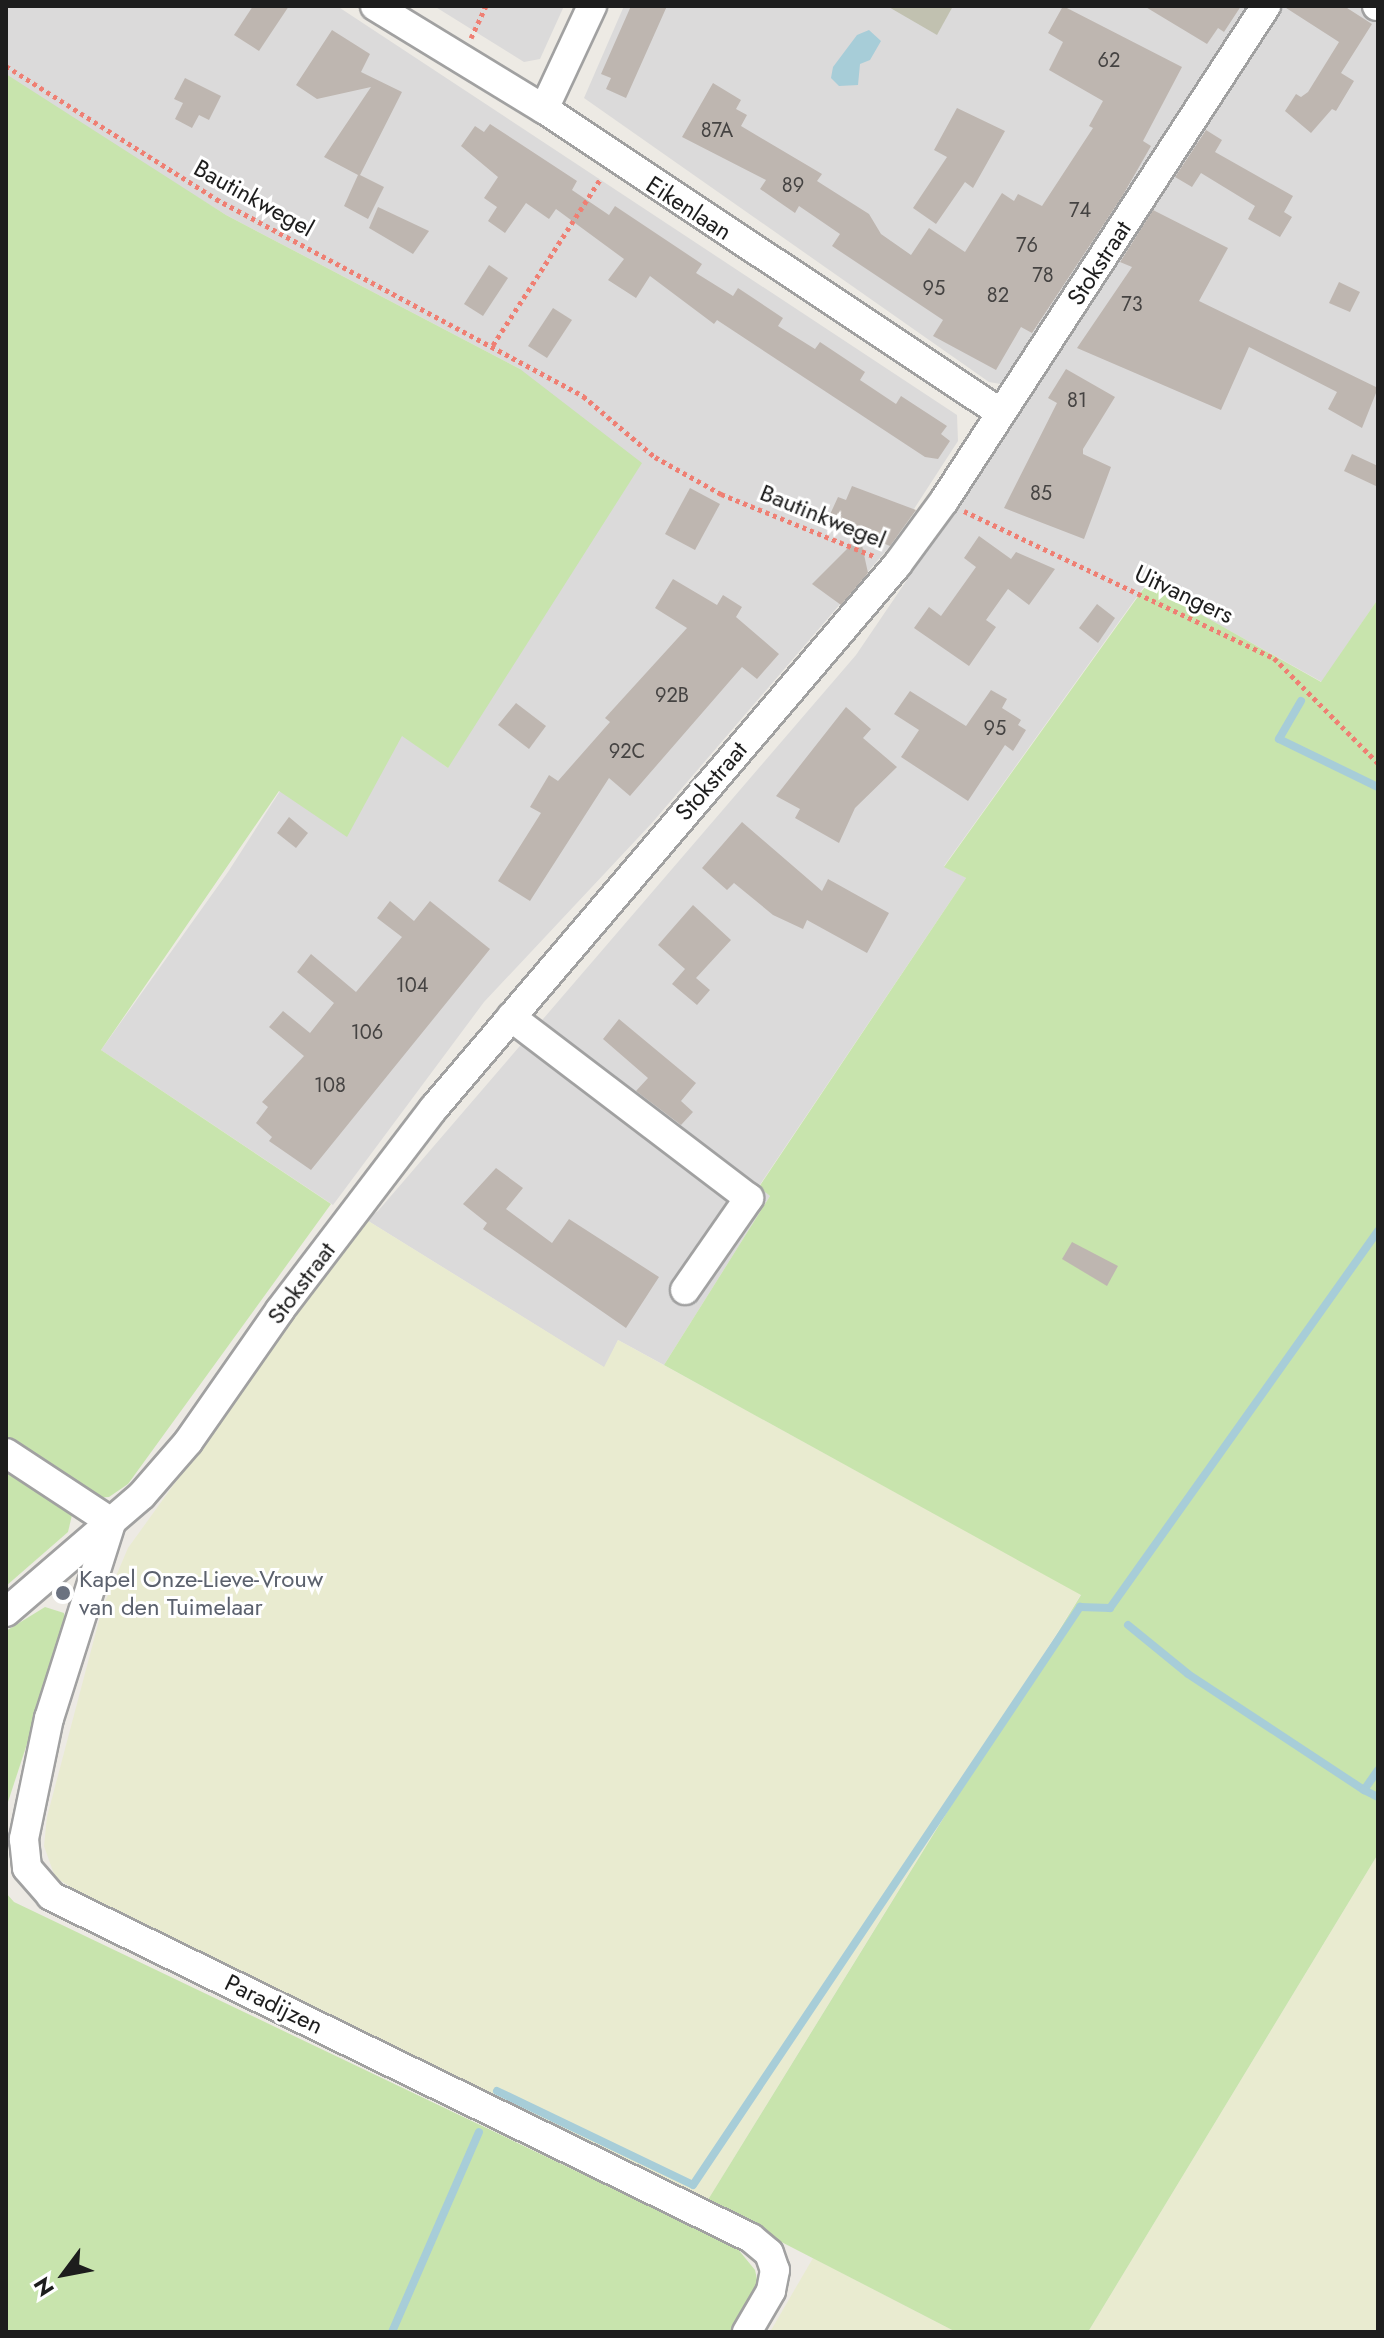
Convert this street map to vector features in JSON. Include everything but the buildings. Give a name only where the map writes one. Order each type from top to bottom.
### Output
[{"type":"street","name":"Eikenlaan","points":[[375,6],[544,109],[1001,413]]},
{"type":"street","points":[[544,109],[592,6]]},
{"type":"street","name":"Stokstraat","points":[[6,1612],[111,1522],[188,1442],[280,1310],[511,1017],[897,565],[944,501],[1266,6]]},
{"type":"street","points":[[511,1017],[749,1198],[685,1290]]},
{"type":"street","points":[[6,1453],[111,1522]]},
{"type":"street","name":"Paradijzen","points":[[111,1522],[49,1718],[24,1839],[27,1868],[51,1896],[751,2238],[769,2253],[775,2270],[771,2291],[747,2332]]},
{"type":"path","name":"Bautinkwegel","points":[[6,66],[216,199],[583,396],[655,457],[721,494],[897,565]]},
{"type":"path","points":[[493,345],[614,158]]},
{"type":"path","name":"Uitvangers","points":[[944,501],[1274,658],[1378,763]]},
{"type":"shaded area","points":[[6,6],[337,6],[957,415],[958,441],[890,546],[651,824],[484,1002],[333,1205],[101,1050],[228,872],[280,791],[402,735],[448,768],[520,369],[226,215],[28,92],[6,74]]},
{"type":"shaded area","points":[[434,6],[564,6],[540,59],[524,62]]},
{"type":"shaded area","points":[[624,6],[1378,6],[1378,599],[1322,682],[1146,584],[944,866],[966,878],[759,1186],[770,1196],[664,1365],[618,1340],[605,1368],[365,1219],[378,1211],[856,655],[1036,390],[989,382],[584,98]]},
{"type":"shaded area","points":[[887,6],[953,6],[937,35]]},
{"type":"shaded area","points":[[365,1219],[604,1367],[618,1340],[1081,1594],[706,2203],[83,1895],[55,1877],[44,1846],[47,1817],[102,1609],[128,1548]]},
{"type":"shaded area","points":[[1378,1854],[1378,2332],[1088,2332]]},
{"type":"shaded area","points":[[813,2258],[956,2332],[770,2332]]},
{"type":"green space","points":[[6,74],[226,215],[520,369],[642,463],[448,768],[402,736],[347,837],[279,791],[101,1050],[331,1204],[128,1484],[109,1497],[94,1498],[6,1438]]},
{"type":"green space","points":[[1147,584],[1321,682],[1378,599],[1378,1854],[1088,2332],[956,2332],[706,2203],[1081,1595],[664,1365],[770,1196],[759,1187],[966,878],[944,867]]},
{"type":"green space","points":[[6,1469],[72,1515],[68,1532],[6,1586]]},
{"type":"green space","points":[[45,1607],[64,1613],[66,1625],[6,1808],[6,1631]]},
{"type":"green space","points":[[6,1893],[14,1902],[737,2248],[755,2270],[759,2288],[731,2332],[6,2332]]},
{"type":"water","points":[[869,30],[881,41],[870,60],[860,64],[858,85],[839,86],[831,78],[833,67],[857,35]]},
{"type":"waterway","points":[[1301,701],[1279,739],[1378,787]]},
{"type":"waterway","points":[[497,2091],[693,2185],[1080,1607],[1110,1608],[1378,1231]]},
{"type":"waterway","points":[[1128,1625],[1188,1674],[1364,1790],[1378,1770]]},
{"type":"waterway","points":[[1364,1790],[1378,1797]]},
{"type":"waterway","points":[[392,2332],[479,2132]]},
{"type":"place","name":"Kapel Onze-Lieve-Vrouw van den Tuimelaar","points":[[63,1593]]}]
